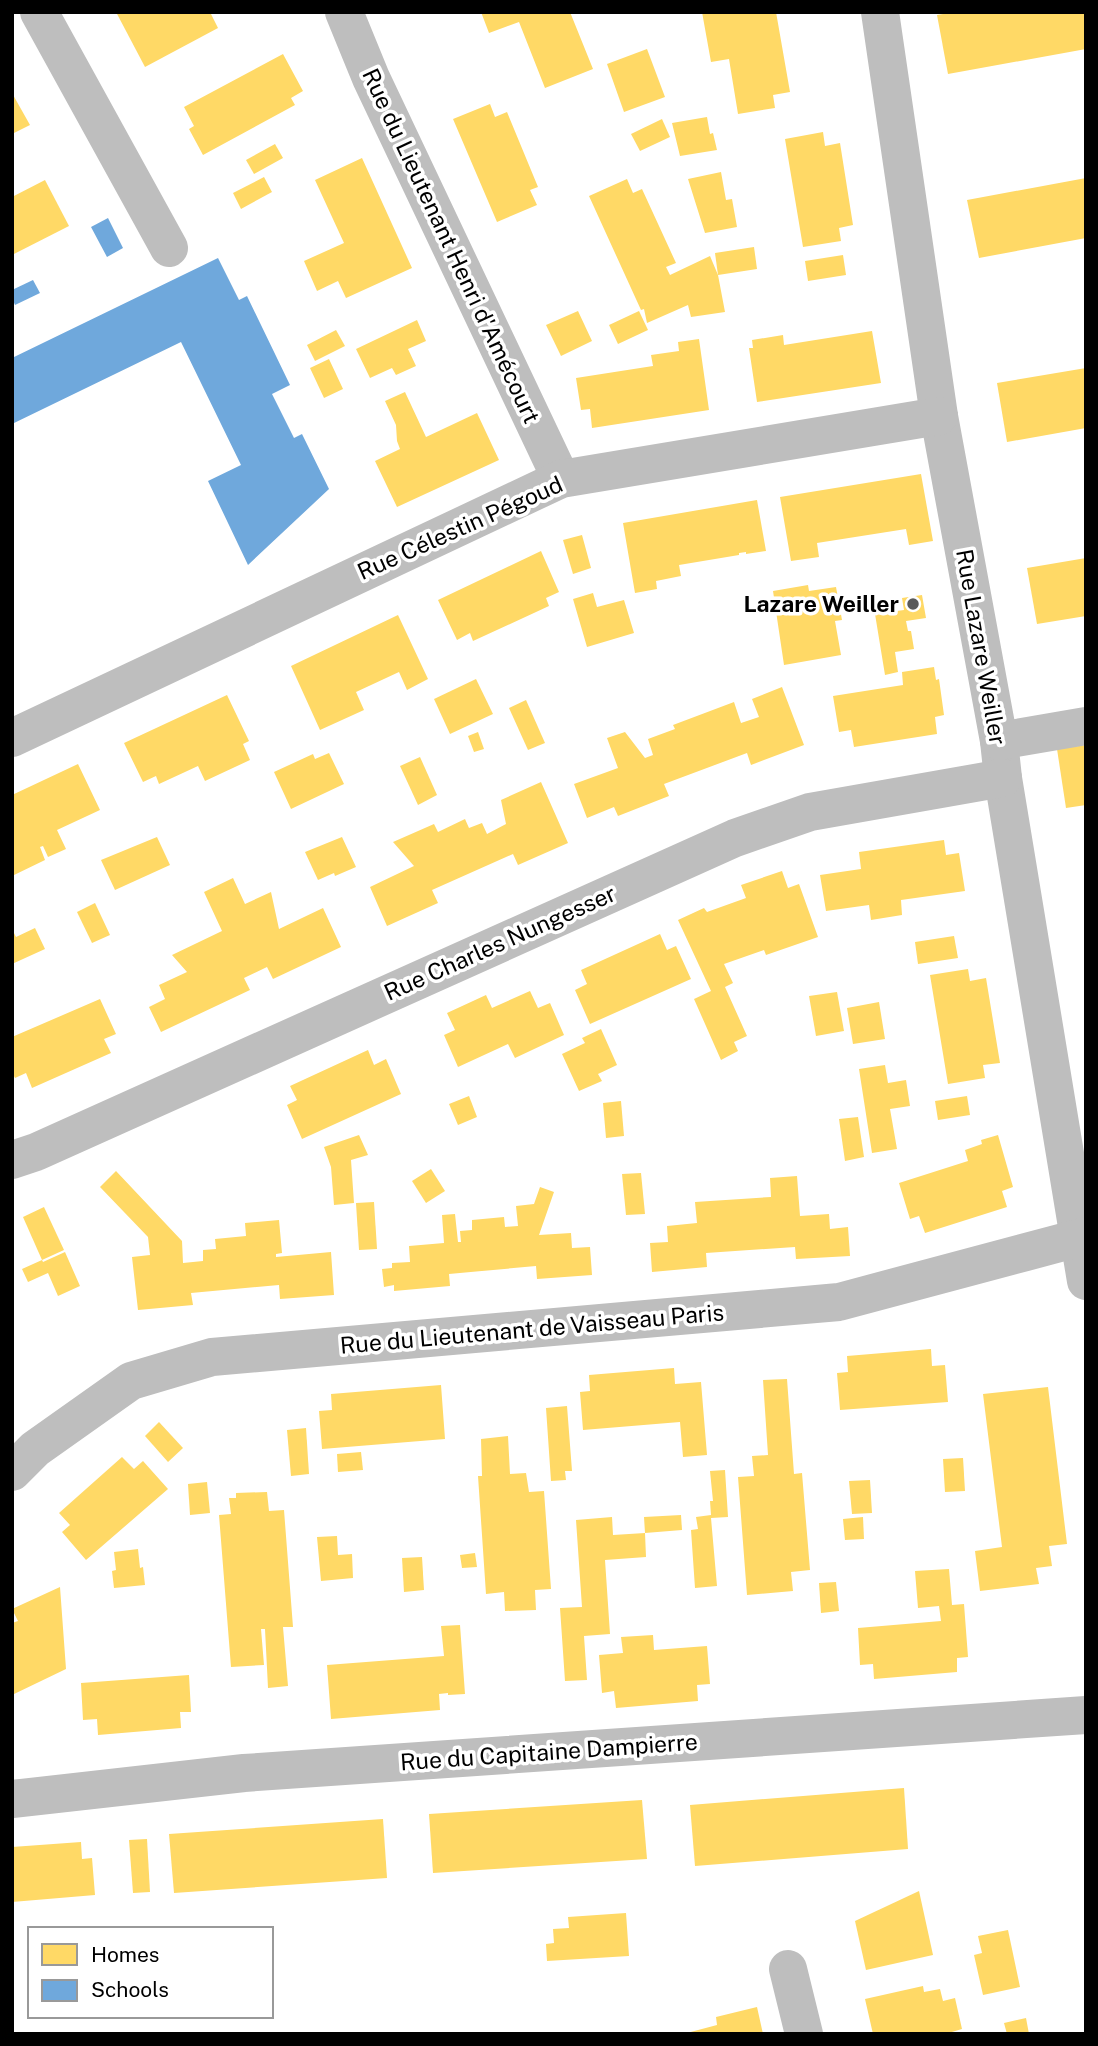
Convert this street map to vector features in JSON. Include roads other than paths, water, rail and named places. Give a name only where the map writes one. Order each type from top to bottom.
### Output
[{"type":"street","points":[[39,12],[169,248]]},
{"type":"street","name":"Rue du Lieutenant Henri d'Amécourt","points":[[344,12],[371,79],[561,480]]},
{"type":"street","name":"Rue Lazare Weiller","points":[[880,12],[939,416],[1001,759],[1082,1237],[1086,1281]]},
{"type":"street","name":"Rue Célestin Pégoud","points":[[12,737],[561,480],[939,416]]},
{"type":"street","name":"Rue Charles Nungesser","points":[[12,1160],[36,1152],[735,838],[810,812],[1001,759],[1086,726]]},
{"type":"street","name":"Rue du Lieutenant de Vaisseau Paris","points":[[12,1472],[34,1449],[131,1381],[212,1357],[839,1302],[1082,1237]]},
{"type":"street","name":"Rue du Capitaine Dampierre","points":[[12,1799],[244,1773],[1086,1715]]},
{"type":"street","points":[[788,1969],[804,2034]]},
{"type":"place","name":"Lazare Weiller","points":[[913,604]]}]
